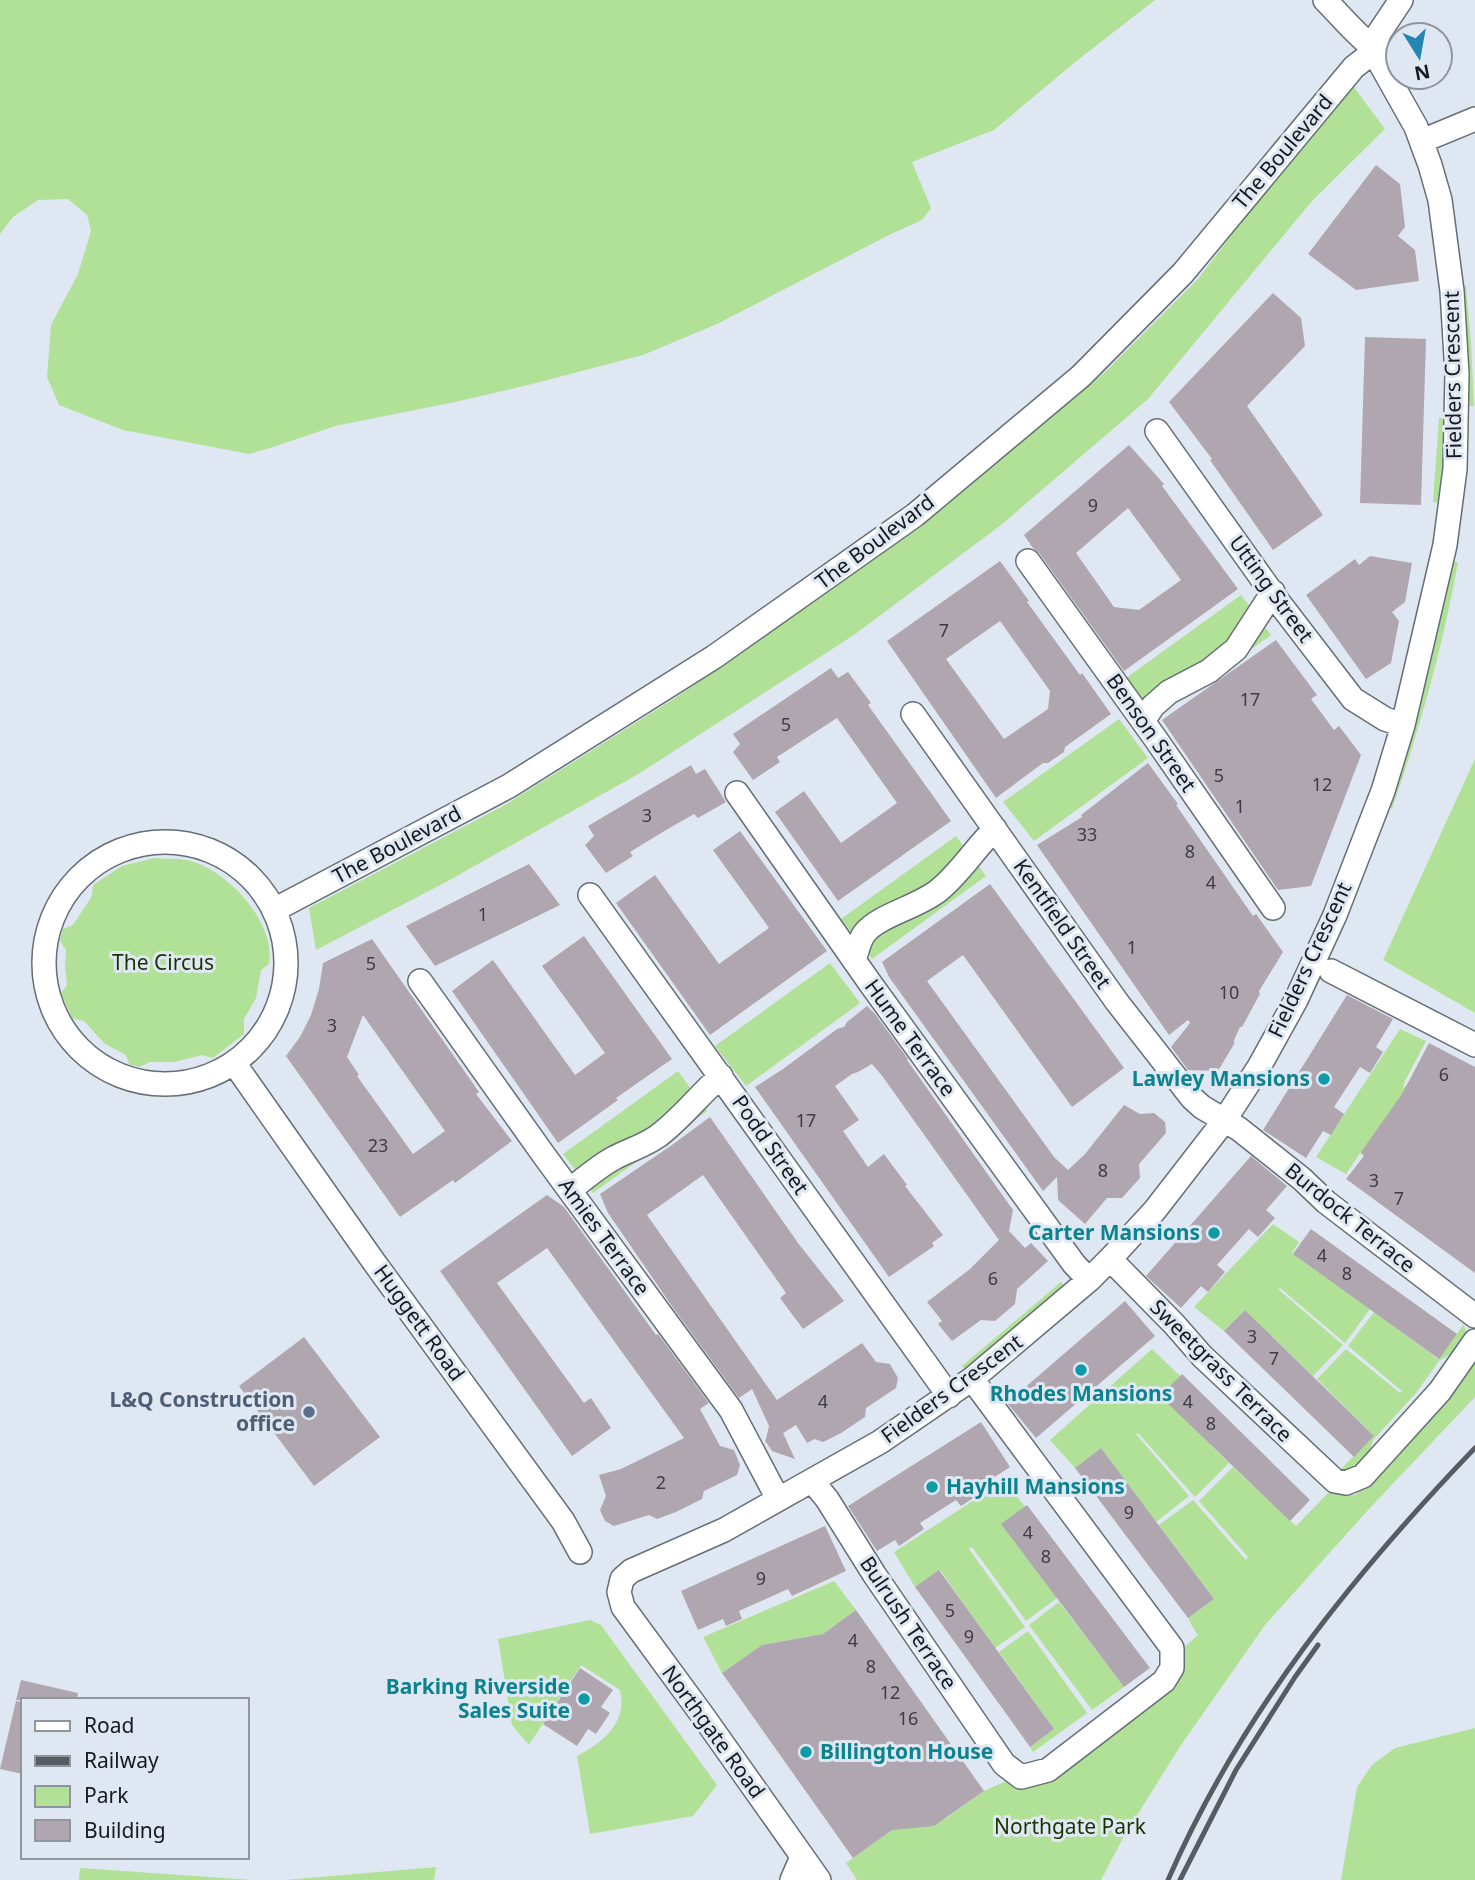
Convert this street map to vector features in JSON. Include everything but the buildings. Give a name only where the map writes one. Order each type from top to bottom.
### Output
[{"type":"street","points":[[1325,0],[1376,50]]},
{"type":"street","points":[[1376,50],[1379,33],[1401,0]]},
{"type":"street","name":"Fielders Crescent","points":[[622,1579],[631,1571],[724,1530],[773,1490],[812,1481],[880,1442],[949,1396],[979,1387],[1082,1272],[1116,1267],[1155,1210],[1231,1125],[1290,1011],[1317,955],[1383,791],[1403,725],[1445,545],[1455,468],[1457,374],[1452,290],[1440,200],[1422,141],[1380,63],[1376,50]]},
{"type":"street","name":"The Boulevard","points":[[274,910],[509,786],[714,657],[915,515],[1081,376],[1183,273],[1354,67],[1376,50]]},
{"type":"street","points":[[1422,141],[1475,119]]},
{"type":"street","name":"Utting Street","points":[[1157,431],[1353,699],[1385,719],[1403,725]]},
{"type":"street","name":"Benson Street","points":[[1028,561],[1273,908]]},
{"type":"street","points":[[1143,721],[1153,706],[1170,691],[1209,671],[1236,649],[1273,592]]},
{"type":"street","name":"Kentfield Street","points":[[913,715],[1117,1002],[1178,1082],[1202,1107],[1231,1125]]},
{"type":"street","name":"Hume Terrace","points":[[737,793],[854,960],[1082,1272]]},
{"type":"street","points":[[854,960],[863,934],[877,922],[937,892],[995,829]]},
{"type":"street","points":[[157,842],[192,845],[226,858],[254,880],[274,910],[285,943],[286,977],[277,1010],[260,1040],[234,1063],[202,1079],[167,1085],[131,1080],[99,1066],[72,1042],[53,1012],[44,973],[48,932],[63,897],[90,867],[122,850],[157,842]]},
{"type":"street","name":"Podd Street","points":[[590,895],[949,1396]]},
{"type":"street","points":[[1331,971],[1475,1045]]},
{"type":"street","name":"Amies Terrace","points":[[420,981],[731,1410],[773,1490]]},
{"type":"street","name":"Huggett Road","points":[[234,1063],[374,1262],[563,1521],[580,1552]]},
{"type":"street","points":[[570,1190],[613,1158],[638,1148],[657,1136],[721,1076]]},
{"type":"street","name":"Burdock Terrace","points":[[1231,1125],[1302,1179],[1325,1202],[1475,1316]]},
{"type":"street","name":"Sweetgrass Terrace","points":[[1116,1267],[1174,1324],[1202,1356],[1335,1481],[1346,1483],[1363,1476],[1440,1391],[1475,1341]]},
{"type":"street","name":"Bulrush Terrace","points":[[812,1481],[827,1499],[874,1574],[1004,1764],[1021,1777],[1048,1770],[1164,1681],[1172,1668],[1172,1648],[979,1387]]},
{"type":"street","name":"Northgate Road","points":[[622,1579],[619,1592],[623,1607],[819,1880]]},
{"type":"street","points":[[792,1880],[802,1857]]},
{"type":"green space","points":[[0,0],[1155,0],[994,130],[912,162],[931,208],[922,220],[717,324],[643,355],[455,402],[335,426],[249,454],[123,430],[59,405],[47,377],[51,325],[78,274],[91,231],[87,215],[68,199],[38,200],[13,217],[0,234]]},
{"type":"green space","points":[[1353,86],[1385,129],[1312,201],[1148,399],[1001,525],[854,635],[640,773],[446,882],[316,950],[309,908],[505,805],[672,700],[825,594],[985,473],[1105,372],[1198,279],[1259,199]]},
{"type":"green space","points":[[1466,286],[1474,406],[1466,406],[1467,343],[1461,287]]},
{"type":"green space","points":[[1439,418],[1447,418],[1439,503],[1433,502]]},
{"type":"green space","points":[[1452,561],[1458,562],[1438,656],[1392,809],[1385,805]]},
{"type":"green space","points":[[1241,595],[1271,635],[1157,717],[1126,678]]},
{"type":"green space","points":[[1119,719],[1148,758],[1034,841],[1003,802]]},
{"type":"green space","points":[[1475,759],[1475,1013],[1383,960]]},
{"type":"green space","points":[[956,836],[986,876],[872,959],[841,919]]},
{"type":"green space","name":"The Circus","points":[[154,858],[187,860],[202,865],[232,886],[257,915],[265,931],[269,964],[261,970],[256,998],[244,1019],[244,1034],[213,1058],[202,1055],[174,1062],[150,1062],[139,1067],[129,1064],[126,1055],[105,1044],[84,1021],[72,1018],[61,993],[67,985],[66,950],[60,941],[63,929],[73,925],[92,896],[93,885],[122,866]]},
{"type":"green space","points":[[830,963],[860,1003],[746,1086],[715,1046]]},
{"type":"green space","points":[[1400,1029],[1426,1041],[1403,1089],[1408,1083],[1436,1098],[1364,1156],[1360,1153],[1346,1174],[1316,1157]]},
{"type":"green space","points":[[678,1071],[707,1111],[593,1193],[563,1154]]},
{"type":"green space","points":[[1273,1224],[1299,1242],[1292,1253],[1370,1309],[1345,1343],[1278,1289],[1343,1345],[1313,1376],[1245,1310],[1224,1331],[1194,1307]]},
{"type":"green space","points":[[1061,1282],[1064,1286],[965,1370],[962,1366]]},
{"type":"green space","points":[[1374,1312],[1438,1359],[1464,1324],[1466,1334],[1455,1351],[1439,1361],[1416,1393],[1373,1440],[1369,1455],[1354,1468],[1340,1470],[1374,1436],[1317,1379],[1346,1349],[1400,1393],[1402,1391],[1348,1346]]},
{"type":"green space","points":[[1152,1349],[1180,1376],[1161,1396],[1229,1463],[1195,1497],[1138,1433],[1136,1434],[1189,1496],[1156,1522],[1101,1448],[1075,1468],[1050,1440]]},
{"type":"green space","name":"Northgate Park","points":[[1475,1356],[1475,1397],[1368,1510],[1265,1625],[1181,1745],[1124,1836],[1101,1880],[857,1880],[846,1863],[892,1830],[900,1828],[927,1797],[945,1819],[984,1791],[1006,1781],[1021,1786],[1038,1785],[1088,1749],[1198,1635],[1188,1618],[1214,1599],[1159,1525],[1193,1500],[1246,1560],[1248,1557],[1199,1501],[1233,1467],[1296,1526],[1329,1492],[1355,1495],[1376,1475]]},
{"type":"green space","points":[[1005,1480],[1025,1507],[1002,1525],[1057,1598],[1026,1621],[972,1547],[969,1549],[1025,1627],[995,1648],[940,1570],[915,1587],[894,1552]]},
{"type":"green space","points":[[834,1581],[856,1610],[823,1634],[762,1645],[722,1673],[703,1637]]},
{"type":"green space","points":[[1059,1602],[1124,1687],[1092,1710],[1029,1625]]},
{"type":"green space","points":[[590,1620],[601,1625],[717,1785],[693,1816],[590,1834],[577,1756],[611,1731],[619,1716],[621,1701],[620,1690],[581,1665],[529,1745],[512,1725],[498,1639]]},
{"type":"green space","points":[[1028,1631],[1087,1713],[1033,1752],[1030,1747],[1054,1729],[999,1652]]},
{"type":"green space","points":[[1475,1728],[1475,1880],[1341,1880],[1357,1787],[1372,1765],[1395,1748]]},
{"type":"green space","points":[[436,1867],[434,1880],[285,1880]]},
{"type":"green space","points":[[80,1868],[252,1880],[79,1880]]},
{"type":"railway","points":[[1168,1880],[1229,1761],[1302,1651],[1385,1547],[1475,1448]]},
{"type":"railway","points":[[1180,1880],[1236,1770],[1318,1645]]},
{"type":"place","name":"Lawley Mansions","points":[[1324,1079]]},
{"type":"place","name":"Carter Mansions","points":[[1214,1233]]},
{"type":"place","name":"Rhodes Mansions","points":[[1081,1370]]},
{"type":"place","name":"L&Q Construction office","points":[[309,1412]]},
{"type":"place","name":"Hayhill Mansions","points":[[932,1487]]},
{"type":"place","name":"Barking Riverside Sales Suite","points":[[584,1699]]},
{"type":"place","name":"Billington House","points":[[806,1752]]}]
